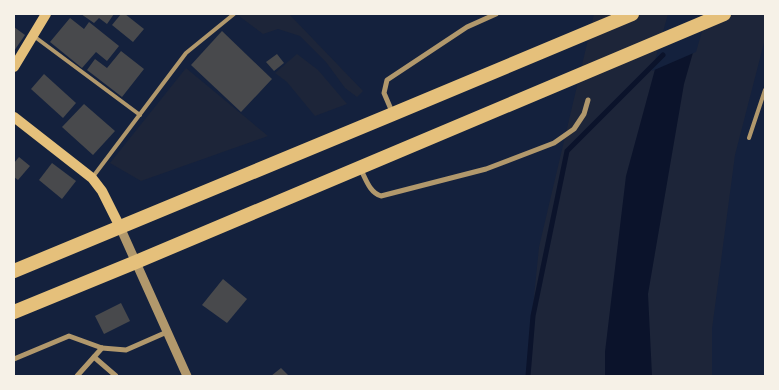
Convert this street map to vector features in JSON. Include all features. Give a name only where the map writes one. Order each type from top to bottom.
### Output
[{"type":"highway","points":[[14,271],[632,14]]},
{"type":"highway","points":[[14,312],[724,14]]},
{"type":"main road","points":[[14,68],[46,14]]},
{"type":"main road","points":[[14,117],[92,178],[102,191],[120,227]]},
{"type":"street","points":[[393,114],[384,93],[387,80],[468,27],[496,14]]},
{"type":"street","points":[[360,167],[371,190],[381,196],[486,169],[554,143],[574,129],[584,114],[588,100]]},
{"type":"street","points":[[120,227],[187,376]]},
{"type":"street","points":[[14,358],[69,336],[102,348],[126,350],[166,332]]},
{"type":"street","points":[[77,376],[102,348]]},
{"type":"street","points":[[94,357],[116,376]]},
{"type":"lane","points":[[92,178],[186,53],[233,14]]},
{"type":"lane","points":[[33,35],[140,115]]},
{"type":"lane","points":[[749,138],[765,90]]},
{"type":"shaded area","points":[[241,14],[289,14],[363,91],[357,97],[345,88],[326,62],[300,36],[278,29],[263,34],[239,16]]},
{"type":"shaded area","points":[[594,14],[765,14],[765,39],[735,155],[712,329],[712,376],[526,376],[539,247]]},
{"type":"shaded area","points":[[670,14],[704,14],[684,84],[648,294],[652,376],[605,376],[605,352],[626,176]]},
{"type":"shaded area","points":[[297,54],[318,70],[347,104],[315,116],[287,82],[275,73]]},
{"type":"shaded area","points":[[186,68],[268,136],[141,181],[110,163]]},
{"type":"pier","points":[[668,14],[707,14],[696,52],[652,71]]},
{"type":"building","points":[[81,14],[114,14],[107,24],[99,18],[94,23]]},
{"type":"building","points":[[121,14],[125,14],[144,29],[133,42],[112,25]]},
{"type":"building","points":[[70,18],[84,29],[89,22],[119,46],[107,61],[96,52],[82,68],[50,42]]},
{"type":"building","points":[[14,27],[25,35],[14,51]]},
{"type":"building","points":[[222,31],[272,79],[241,112],[191,65]]},
{"type":"building","points":[[121,51],[144,69],[122,97],[87,70],[95,59],[107,68]]},
{"type":"building","points":[[277,54],[284,63],[274,71],[266,62]]},
{"type":"building","points":[[44,74],[76,103],[63,118],[31,89]]},
{"type":"building","points":[[84,104],[115,131],[93,155],[62,127]]},
{"type":"building","points":[[19,157],[30,166],[18,180],[14,177],[14,163]]},
{"type":"building","points":[[52,163],[76,181],[62,199],[39,180]]},
{"type":"building","points":[[223,279],[247,299],[227,323],[202,305]]},
{"type":"building","points":[[121,303],[130,321],[104,334],[95,316]]},
{"type":"building","points":[[281,368],[289,376],[271,376]]},
{"type":"waterway","points":[[528,376],[533,316],[567,151],[663,55]]}]
